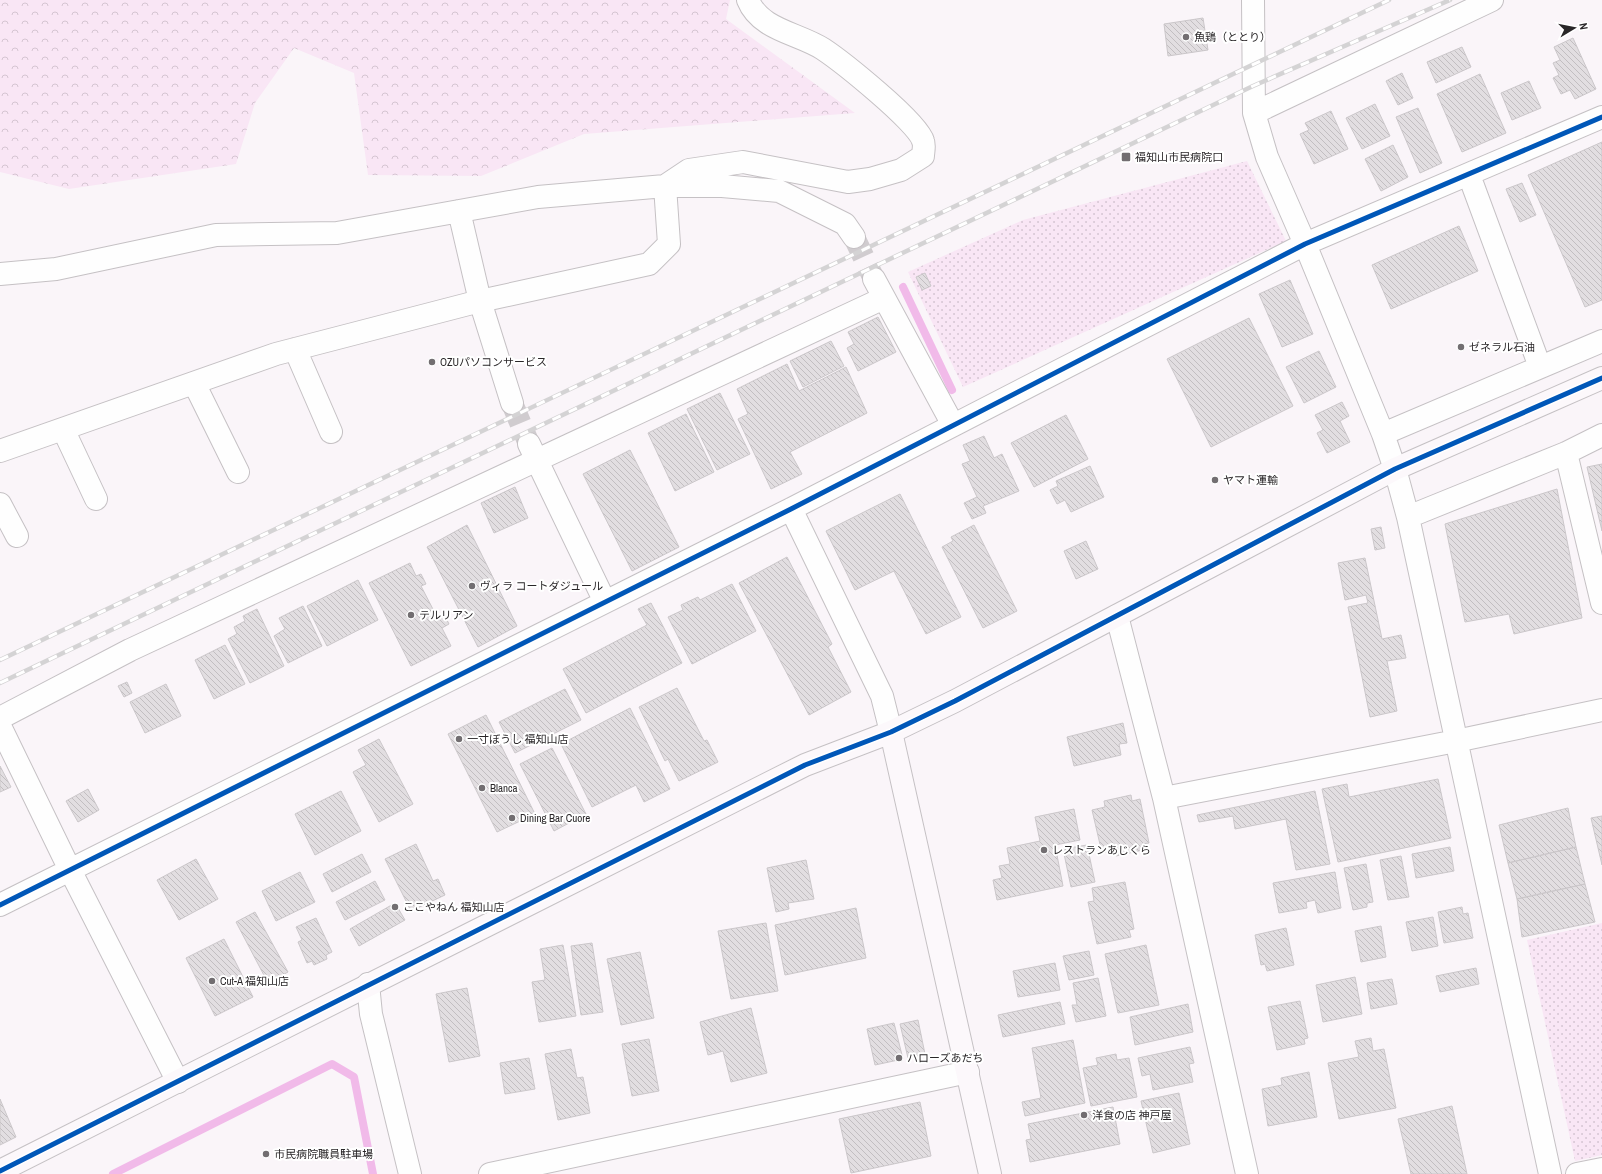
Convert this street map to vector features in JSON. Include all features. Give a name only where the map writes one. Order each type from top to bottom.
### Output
[{"type":"street","points":[[665,186],[690,170],[743,162],[848,182],[870,179],[902,170],[923,156],[923,141],[911,124],[888,101],[822,49],[770,26],[751,6],[748,0]]},
{"type":"street","points":[[1253,0],[1254,113],[1267,157],[1305,244],[1396,469],[1408,517],[1550,1174]]},
{"type":"street","points":[[1254,113],[1492,0]]},
{"type":"street","points":[[0,906],[791,510],[1305,244],[1602,117]]},
{"type":"street","points":[[1469,175],[1540,367]]},
{"type":"street","points":[[0,451],[276,354],[480,301],[649,264],[669,244],[665,186]]},
{"type":"street","points":[[0,274],[56,269],[216,235],[337,233],[538,197],[665,186],[722,186],[779,191],[845,224],[854,237]]},
{"type":"street","points":[[459,211],[480,301],[512,404]]},
{"type":"street","points":[[874,279],[953,425]]},
{"type":"street","points":[[0,718],[130,650],[534,453],[884,298]]},
{"type":"street","points":[[1383,434],[1602,341]]},
{"type":"street","points":[[295,349],[331,432]]},
{"type":"street","points":[[0,1170],[178,1082],[368,984],[805,765],[891,732],[955,701],[1396,469],[1602,378]]},
{"type":"street","points":[[194,383],[238,472]]},
{"type":"street","points":[[63,429],[96,499]]},
{"type":"street","points":[[1408,517],[1566,453],[1602,435]]},
{"type":"street","points":[[534,453],[605,602]]},
{"type":"street","points":[[1566,453],[1602,603]]},
{"type":"street","points":[[0,504],[17,536]]},
{"type":"street","points":[[791,510],[882,696],[990,1174]]},
{"type":"street","points":[[1117,616],[1164,798],[1247,1174]]},
{"type":"street","points":[[1164,798],[1456,741],[1602,710]]},
{"type":"street","points":[[0,726],[70,870],[178,1082]]},
{"type":"street","points":[[368,984],[371,1014],[410,1174]]},
{"type":"street","points":[[490,1174],[968,1072]]},
{"type":"street","points":[[1577,1174],[1602,1169]]},
{"type":"green space","points":[[0,0],[730,0],[726,19],[855,113],[584,134],[481,176],[368,175],[354,73],[294,48],[255,103],[236,164],[69,189],[0,172]]},
{"type":"green space","points":[[1247,161],[1286,241],[963,387],[908,272],[1023,220]]},
{"type":"green space","points":[[1602,923],[1602,1155],[1575,1161],[1527,940]]},
{"type":"building","name":"魚鶏（ととり）","points":[[1203,18],[1208,50],[1168,56],[1164,24]]},
{"type":"building","points":[[1573,38],[1596,89],[1575,99],[1570,90],[1561,94],[1553,78],[1559,75],[1553,63],[1560,60],[1554,47]]},
{"type":"building","points":[[1462,47],[1471,67],[1436,83],[1427,62]]},
{"type":"building","points":[[1402,73],[1413,98],[1398,105],[1386,81]]},
{"type":"building","points":[[1480,74],[1506,133],[1462,152],[1437,94]]},
{"type":"building","points":[[1529,81],[1541,108],[1512,120],[1501,93]]},
{"type":"building","points":[[1375,104],[1390,136],[1362,149],[1346,118]]},
{"type":"building","points":[[1418,108],[1442,163],[1420,173],[1396,117]]},
{"type":"building","points":[[1331,111],[1348,149],[1314,164],[1300,134],[1309,130],[1305,123]]},
{"type":"building","points":[[1602,142],[1602,300],[1585,307],[1528,175]]},
{"type":"building","points":[[1393,145],[1408,177],[1381,191],[1365,159]]},
{"type":"building","points":[[1522,183],[1536,215],[1520,222],[1506,189]]},
{"type":"building","points":[[1459,226],[1478,271],[1391,309],[1372,265]]},
{"type":"building","points":[[925,273],[931,286],[922,290],[916,277]]},
{"type":"building","points":[[1290,280],[1313,334],[1282,347],[1259,294]]},
{"type":"building","points":[[878,317],[896,352],[858,371],[847,348],[854,344],[848,332]]},
{"type":"building","points":[[1249,318],[1293,406],[1211,447],[1167,359]]},
{"type":"building","points":[[831,341],[844,366],[803,387],[790,361]]},
{"type":"building","points":[[1319,351],[1336,387],[1304,403],[1286,367]]},
{"type":"building","points":[[787,364],[799,391],[846,367],[867,413],[790,452],[802,474],[771,489],[738,419],[748,414],[737,389]]},
{"type":"building","points":[[720,393],[750,454],[717,470],[687,409]]},
{"type":"building","points":[[1342,402],[1349,416],[1340,421],[1350,442],[1327,453],[1317,433],[1323,430],[1315,415]]},
{"type":"building","points":[[686,414],[714,472],[675,491],[648,433]]},
{"type":"building","points":[[1066,415],[1088,459],[1034,487],[1011,443]]},
{"type":"building","points":[[984,436],[994,458],[1002,454],[1019,491],[983,506],[986,513],[972,519],[964,503],[977,497],[962,464],[970,461],[963,445]]},
{"type":"building","points":[[630,450],[679,547],[632,571],[583,474]]},
{"type":"building","points":[[1602,464],[1602,531],[1587,467]]},
{"type":"building","points":[[1090,466],[1104,497],[1071,512],[1065,500],[1057,504],[1050,490],[1058,486],[1056,481]]},
{"type":"building","points":[[515,487],[528,518],[494,533],[481,503]]},
{"type":"building","points":[[1557,489],[1582,618],[1514,634],[1509,614],[1465,622],[1445,524]]},
{"type":"building","points":[[900,494],[961,617],[926,634],[894,571],[855,590],[826,531]]},
{"type":"building","name":"ヴィラ コートダジュール","points":[[467,525],[517,626],[478,647],[427,547]]},
{"type":"building","points":[[974,525],[1017,611],[983,628],[942,547],[953,541],[951,537]]},
{"type":"building","points":[[1381,527],[1385,548],[1375,550],[1371,529]]},
{"type":"building","points":[[1086,541],[1098,569],[1076,579],[1064,551]]},
{"type":"building","points":[[787,557],[832,644],[828,647],[851,692],[809,715],[739,583]]},
{"type":"building","points":[[1365,558],[1382,639],[1401,635],[1406,658],[1387,661],[1397,711],[1370,717],[1348,607],[1368,603],[1366,595],[1345,600],[1338,563]]},
{"type":"building","name":"テルリアン","points":[[410,563],[416,576],[421,574],[426,584],[421,586],[437,617],[444,614],[449,624],[442,628],[451,646],[411,666],[369,583]]},
{"type":"building","points":[[358,580],[378,620],[327,646],[307,606]]},
{"type":"building","points":[[732,584],[756,631],[692,664],[668,617],[683,610],[681,605],[698,597],[700,600]]},
{"type":"building","points":[[651,603],[682,663],[586,713],[563,669],[647,625],[638,609]]},
{"type":"building","points":[[303,606],[322,646],[288,663],[274,636],[285,629],[279,618]]},
{"type":"building","points":[[257,609],[284,666],[250,683],[228,639],[237,634],[234,627],[245,621],[243,616]]},
{"type":"building","points":[[225,645],[245,684],[214,699],[195,660]]},
{"type":"building","points":[[127,682],[132,693],[124,697],[118,686]]},
{"type":"building","points":[[166,684],[181,716],[145,733],[130,702]]},
{"type":"building","points":[[677,688],[704,741],[707,740],[718,762],[679,781],[668,759],[665,761],[639,707]]},
{"type":"building","points":[[565,689],[581,720],[515,753],[499,722]]},
{"type":"building","points":[[630,708],[670,789],[644,802],[636,785],[592,807],[561,744]]},
{"type":"building","points":[[486,715],[535,814],[497,832],[448,734]]},
{"type":"building","points":[[1123,723],[1127,743],[1119,744],[1121,755],[1074,766],[1067,737]]},
{"type":"building","points":[[379,739],[413,804],[379,822],[353,772],[366,765],[358,750]]},
{"type":"building","points":[[552,748],[586,814],[554,831],[520,764]]},
{"type":"building","points":[[0,766],[11,787],[0,792]]},
{"type":"building","points":[[1438,779],[1451,838],[1338,862],[1322,789],[1347,784],[1349,797]]},
{"type":"building","points":[[88,789],[99,810],[78,822],[66,801]]},
{"type":"building","points":[[341,791],[361,831],[315,855],[295,814]]},
{"type":"building","points":[[1315,791],[1330,864],[1296,870],[1286,819],[1235,829],[1233,816],[1199,822],[1197,815]]},
{"type":"building","points":[[1131,795],[1132,801],[1140,799],[1149,843],[1142,844],[1143,850],[1116,856],[1115,850],[1102,853],[1092,810],[1105,807],[1104,801]]},
{"type":"building","points":[[1568,808],[1576,847],[1508,863],[1499,825]]},
{"type":"building","points":[[1074,809],[1080,840],[1055,845],[1063,886],[997,900],[993,880],[1002,878],[999,866],[1010,864],[1007,848],[1040,841],[1035,817]]},
{"type":"building","points":[[1602,816],[1602,865],[1591,818]]},
{"type":"building","points":[[416,844],[433,881],[438,879],[445,895],[411,911],[385,859]]},
{"type":"building","points":[[1087,845],[1095,882],[1071,887],[1063,849]]},
{"type":"building","points":[[1450,847],[1454,871],[1416,878],[1412,854]]},
{"type":"building","points":[[1576,847],[1585,884],[1517,899],[1508,863]]},
{"type":"building","points":[[362,854],[371,872],[332,892],[323,874]]},
{"type":"building","points":[[1401,856],[1409,897],[1388,900],[1380,860]]},
{"type":"building","points":[[196,859],[218,899],[179,920],[157,880]]},
{"type":"building","points":[[806,860],[814,899],[788,903],[789,909],[776,912],[767,868]]},
{"type":"building","points":[[1366,864],[1373,902],[1367,903],[1367,907],[1353,910],[1344,868]]},
{"type":"building","points":[[300,872],[315,902],[276,921],[262,891]]},
{"type":"building","points":[[1335,872],[1341,908],[1318,913],[1315,900],[1306,902],[1307,908],[1279,913],[1273,883]]},
{"type":"building","points":[[375,881],[385,900],[345,920],[336,902]]},
{"type":"building","points":[[1125,882],[1134,929],[1129,930],[1131,937],[1097,944],[1088,902],[1094,901],[1092,888]]},
{"type":"building","points":[[1585,884],[1595,922],[1522,937],[1517,899]]},
{"type":"building","points":[[395,903],[405,920],[359,946],[350,929]]},
{"type":"building","points":[[1462,907],[1463,914],[1468,913],[1473,938],[1444,943],[1438,912]]},
{"type":"building","points":[[856,908],[866,958],[785,975],[775,925]]},
{"type":"building","points":[[255,912],[288,972],[268,983],[236,922]]},
{"type":"building","points":[[1433,917],[1438,946],[1412,951],[1406,922]]},
{"type":"building","points":[[316,918],[332,952],[326,955],[327,959],[314,965],[312,961],[307,963],[298,942],[302,940],[296,927]]},
{"type":"building","points":[[766,923],[778,991],[731,999],[718,931]]},
{"type":"building","points":[[1381,926],[1386,957],[1361,962],[1355,931]]},
{"type":"building","points":[[1286,928],[1294,965],[1267,971],[1265,964],[1261,965],[1255,935]]},
{"type":"building","points":[[224,939],[253,997],[215,1016],[186,958]]},
{"type":"building","points":[[592,943],[603,1012],[581,1015],[571,946]]},
{"type":"building","points":[[563,945],[576,1016],[539,1022],[532,982],[545,980],[540,949]]},
{"type":"building","points":[[1146,945],[1159,1005],[1118,1013],[1105,954]]},
{"type":"building","points":[[1089,951],[1094,975],[1069,980],[1063,956]]},
{"type":"building","points":[[640,952],[654,1018],[621,1025],[607,959]]},
{"type":"building","points":[[1055,963],[1060,990],[1018,997],[1013,971]]},
{"type":"building","points":[[1476,968],[1479,984],[1440,992],[1436,976]]},
{"type":"building","points":[[1355,977],[1362,1014],[1323,1022],[1316,985]]},
{"type":"building","points":[[1098,978],[1106,1016],[1076,1022],[1072,1005],[1077,1005],[1073,983]]},
{"type":"building","points":[[1392,979],[1397,1004],[1371,1009],[1367,983]]},
{"type":"building","points":[[467,988],[480,1056],[449,1062],[436,994]]},
{"type":"building","points":[[1300,1001],[1308,1038],[1304,1039],[1305,1044],[1277,1050],[1268,1007]]},
{"type":"building","points":[[1060,1002],[1065,1024],[1003,1037],[998,1015]]},
{"type":"building","points":[[1188,1004],[1193,1032],[1135,1045],[1130,1017]]},
{"type":"building","points":[[751,1008],[767,1073],[731,1082],[723,1051],[708,1055],[700,1022]]},
{"type":"building","points":[[918,1020],[925,1054],[908,1058],[900,1024]]},
{"type":"building","points":[[894,1023],[903,1059],[875,1065],[867,1029]]},
{"type":"building","points":[[1371,1038],[1373,1051],[1384,1049],[1396,1108],[1339,1119],[1328,1063],[1359,1057],[1355,1041]]},
{"type":"building","points":[[649,1039],[659,1091],[632,1096],[622,1044]]},
{"type":"building","points":[[1073,1040],[1085,1103],[1025,1116],[1022,1102],[1041,1098],[1032,1048]]},
{"type":"building","points":[[1190,1047],[1194,1063],[1189,1064],[1193,1082],[1153,1090],[1150,1074],[1142,1076],[1138,1058]]},
{"type":"building","points":[[571,1049],[577,1078],[583,1077],[590,1113],[558,1120],[545,1054]]},
{"type":"building","points":[[1116,1054],[1117,1060],[1129,1058],[1137,1097],[1091,1106],[1083,1068],[1098,1065],[1096,1058]]},
{"type":"building","points":[[529,1058],[535,1089],[505,1094],[500,1063]]},
{"type":"building","points":[[1309,1072],[1317,1117],[1268,1126],[1262,1089],[1282,1085],[1281,1078]]},
{"type":"building","points":[[1179,1093],[1190,1144],[1153,1153],[1141,1101]]},
{"type":"building","points":[[0,1099],[16,1137],[0,1145]]},
{"type":"building","points":[[920,1102],[931,1156],[851,1173],[839,1119]]},
{"type":"building","points":[[1452,1106],[1467,1174],[1411,1174],[1398,1119]]},
{"type":"building","points":[[1113,1107],[1120,1144],[1030,1162],[1026,1140],[1031,1139],[1028,1124]]},
{"type":"waterway","points":[[903,287],[952,390]]},
{"type":"waterway","points":[[113,1174],[332,1064],[354,1077],[373,1174]]},
{"type":"tunnel","points":[[854,237],[874,279]]},
{"type":"tunnel","points":[[512,403],[529,444]]},
{"type":"railway","points":[[0,660],[1389,0]]},
{"type":"railway","points":[[0,683],[1253,86],[1450,0]]},
{"type":"cycle path","points":[[0,905],[791,509],[1305,244],[1602,117]]},
{"type":"cycle path","points":[[0,1171],[805,765],[891,732],[955,701],[1395,469],[1602,378]]},
{"type":"place","name":"魚鶏（ととり）","points":[[1186,37]]},
{"type":"place","name":"福知山市民病院口","points":[[1126,157]]},
{"type":"place","name":"ゼネラル石油","points":[[1461,347]]},
{"type":"place","name":"OZUパソコンサービス","points":[[432,362]]},
{"type":"place","name":"ヤマト運輸","points":[[1215,480]]},
{"type":"place","name":"ヴィラ コートダジュール","points":[[472,586]]},
{"type":"place","name":"テルリアン","points":[[411,615]]},
{"type":"place","name":"一寸ぼうし 福知山店","points":[[459,739]]},
{"type":"place","name":"Blanca","points":[[482,788]]},
{"type":"place","name":"Dining Bar Cuore","points":[[512,818]]},
{"type":"place","name":"レストランあじくら","points":[[1044,850]]},
{"type":"place","name":"ここやねん 福知山店","points":[[395,907]]},
{"type":"place","name":"Cut-A 福知山店","points":[[212,981]]},
{"type":"place","name":"ハローズあだち","points":[[899,1058]]},
{"type":"place","name":"洋食の店 神戸屋","points":[[1084,1115]]},
{"type":"place","name":"市民病院職員駐車場","points":[[266,1154]]}]
